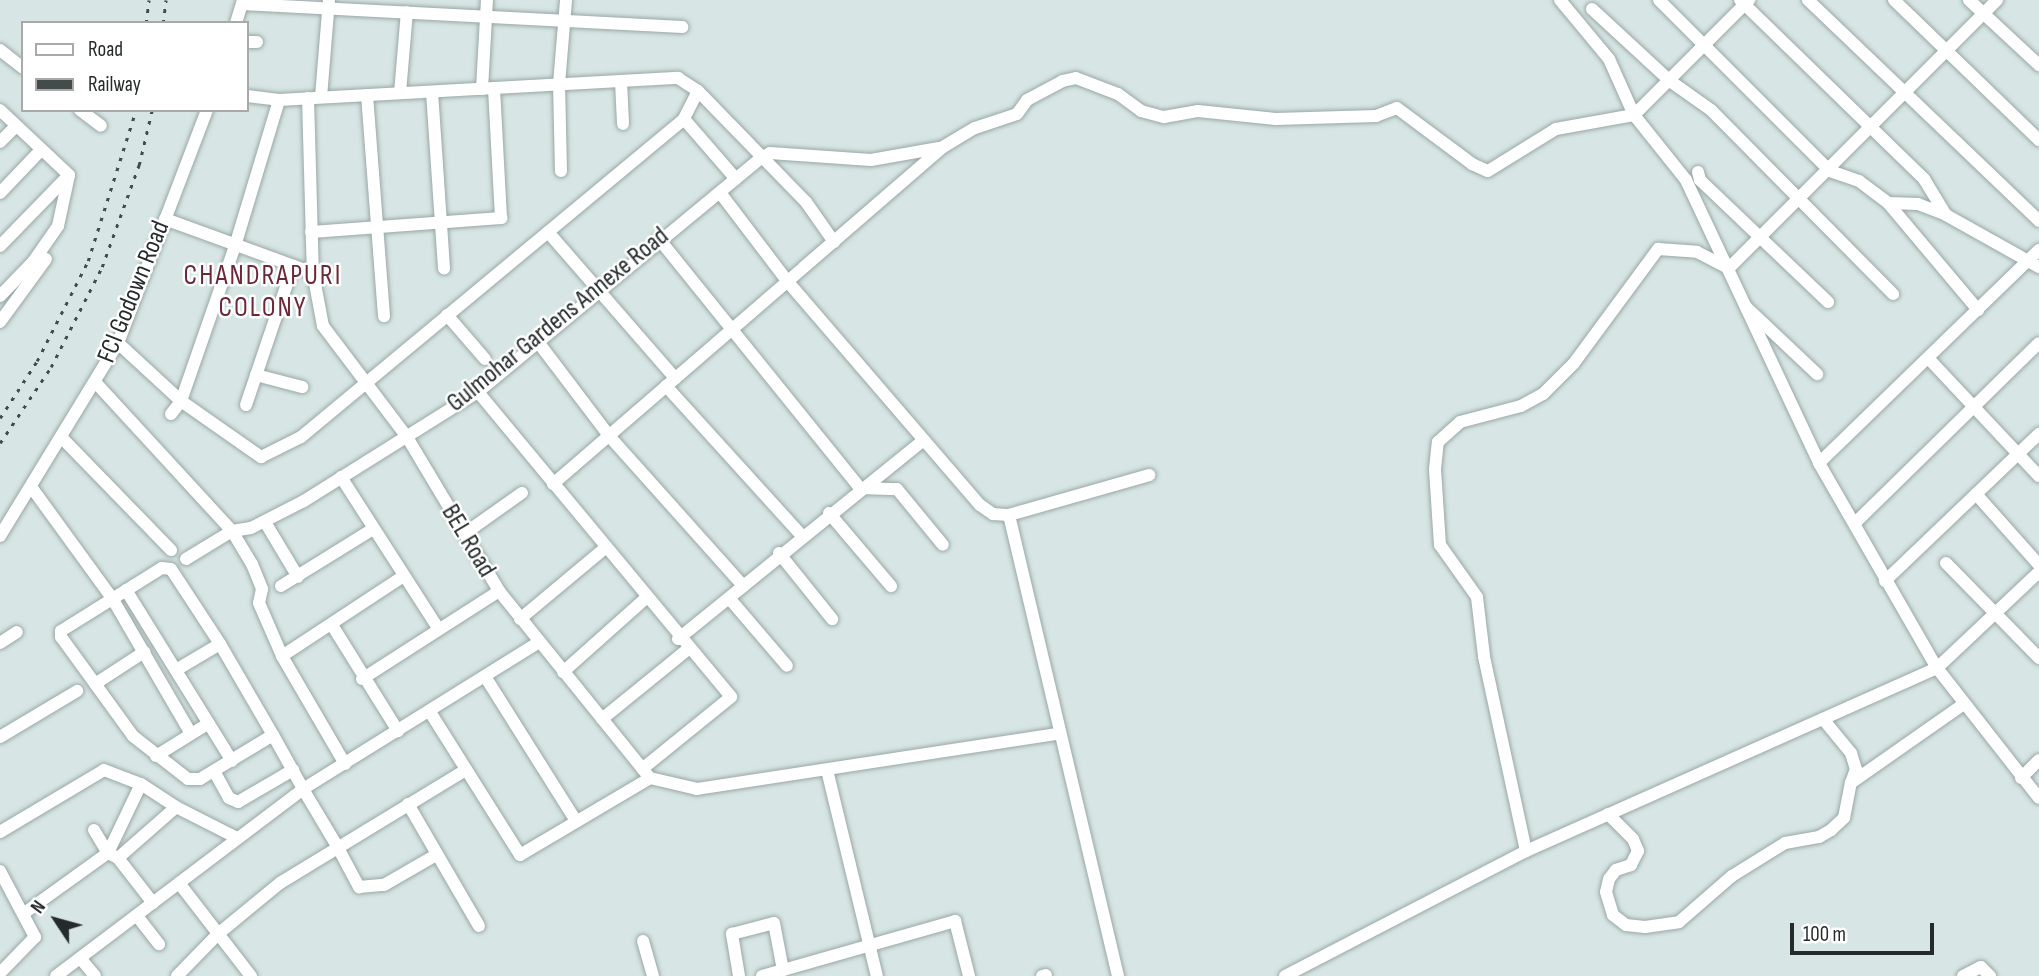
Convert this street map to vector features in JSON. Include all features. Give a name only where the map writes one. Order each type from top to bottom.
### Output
[{"type":"street","points":[[311,232],[498,220],[504,215],[488,89],[487,0]]},
{"type":"street","points":[[561,171],[559,85],[566,0]]},
{"type":"street","points":[[1560,0],[1617,70],[1634,115],[1686,180],[1819,463],[1937,668],[2039,798]]},
{"type":"street","points":[[1659,0],[1830,171],[1859,181],[1888,203],[1979,310]]},
{"type":"street","points":[[1808,0],[2039,221]]},
{"type":"street","points":[[1894,0],[2039,140]]},
{"type":"street","points":[[1969,0],[2039,65]]},
{"type":"street","points":[[1729,268],[1830,171],[1944,50],[1997,0]]},
{"type":"street","points":[[237,21],[243,2],[329,4],[407,12],[682,27]]},
{"type":"street","points":[[553,484],[611,438],[730,330],[943,147],[975,128],[1017,114],[1027,100],[1076,78],[1118,94],[1141,111],[1164,117],[1198,111],[1276,119],[1376,116],[1397,108],[1457,154],[1488,171],[1556,129],[1591,119],[1634,115],[1706,46],[1745,2],[1924,179],[1946,215]]},
{"type":"street","name":"BEL Road","points":[[329,4],[315,98],[311,232],[313,273],[323,326],[407,437],[499,591],[538,643],[646,774]]},
{"type":"street","points":[[1592,9],[1670,81],[1712,110],[1893,294]]},
{"type":"street","points":[[400,93],[407,12]]},
{"type":"street","points":[[1,52],[21,67]]},
{"type":"street","points":[[248,96],[279,100],[678,78],[698,91],[806,202],[834,242]]},
{"type":"street","points":[[621,81],[623,124]]},
{"type":"street","points":[[118,343],[181,401],[261,457],[301,437],[684,119],[698,91]]},
{"type":"street","points":[[432,92],[444,269]]},
{"type":"street","points":[[367,95],[375,228],[384,316]]},
{"type":"street","points":[[171,414],[181,401],[235,246],[279,100]]},
{"type":"street","points":[[0,110],[69,175]]},
{"type":"street","points":[[82,112],[101,126]]},
{"type":"street","name":"FCI Godown Road","points":[[0,536],[62,439],[118,343],[206,112]]},
{"type":"street","points":[[684,119],[736,179]]},
{"type":"street","points":[[0,142],[15,127]]},
{"type":"street","points":[[761,158],[770,153],[871,160],[943,147]]},
{"type":"street","points":[[0,192],[40,150]]},
{"type":"street","name":"Gulmohar Gardens Annexe Road","points":[[186,559],[232,531],[265,522],[478,392],[659,239],[710,197],[721,194],[761,158]]},
{"type":"street","points":[[1698,172],[1700,180],[1828,302]]},
{"type":"street","points":[[0,246],[69,175]]},
{"type":"street","points":[[0,296],[33,262],[58,226],[69,175]]},
{"type":"street","points":[[721,194],[788,282],[980,505],[993,514],[1009,515],[1149,475]]},
{"type":"street","points":[[1888,203],[1918,204],[1946,215],[2034,265]]},
{"type":"street","points":[[164,219],[313,273]]},
{"type":"street","points":[[548,232],[801,535]]},
{"type":"street","points":[[659,239],[860,488],[897,489]]},
{"type":"street","points":[[1526,851],[1484,656],[1477,597],[1440,545],[1435,470],[1438,442],[1460,422],[1521,406],[1543,394],[1574,363],[1658,249],[1697,252],[1729,268]]},
{"type":"street","points":[[1819,463],[1979,310],[2034,265],[2039,250]]},
{"type":"street","points":[[0,322],[46,259]]},
{"type":"street","points":[[246,405],[293,266]]},
{"type":"street","points":[[1746,307],[1817,373]]},
{"type":"street","points":[[447,316],[485,359]]},
{"type":"street","points":[[538,342],[611,438],[743,586]]},
{"type":"street","points":[[1855,523],[2039,343]]},
{"type":"street","points":[[1928,358],[2039,476]]},
{"type":"street","points":[[256,375],[302,387]]},
{"type":"street","points":[[96,383],[232,531],[252,564],[262,589],[259,603],[282,656],[345,764]]},
{"type":"street","points":[[430,712],[520,855],[646,774],[731,698],[678,639],[478,392]]},
{"type":"street","points":[[1885,580],[2039,434]]},
{"type":"street","points":[[62,439],[171,550]]},
{"type":"street","points":[[678,639],[801,535],[924,440]]},
{"type":"street","points":[[882,471],[943,545]]},
{"type":"street","points":[[341,477],[438,628]]},
{"type":"street","points":[[32,488],[111,598],[191,734]]},
{"type":"street","points":[[464,534],[522,493]]},
{"type":"street","points":[[1976,494],[2039,565]]},
{"type":"street","points":[[829,513],[891,586]]},
{"type":"street","points":[[1009,515],[1058,734],[1118,976]]},
{"type":"street","points":[[265,522],[298,577]]},
{"type":"street","points":[[281,586],[373,529]]},
{"type":"street","points":[[520,618],[604,549]]},
{"type":"street","points":[[779,553],[832,619]]},
{"type":"street","points":[[1947,563],[2039,658]]},
{"type":"street","points":[[273,735],[214,771],[188,779],[133,736],[61,637],[61,631],[162,568],[171,569],[220,644],[273,735],[303,789],[365,890],[384,885],[436,855]]},
{"type":"street","points":[[1285,976],[1526,851],[1937,668],[2039,572]]},
{"type":"street","points":[[282,656],[404,576]]},
{"type":"street","points":[[126,590],[232,761]]},
{"type":"street","points":[[362,678],[499,591]]},
{"type":"street","points":[[729,598],[787,666]]},
{"type":"street","points":[[563,672],[645,599]]},
{"type":"street","points":[[332,625],[362,678],[398,731]]},
{"type":"street","points":[[0,643],[17,632]]},
{"type":"street","points":[[56,976],[303,789],[538,643]]},
{"type":"street","points":[[176,670],[220,644]]},
{"type":"street","points":[[603,719],[688,649]]},
{"type":"street","points":[[95,684],[144,652]]},
{"type":"street","points":[[486,677],[576,821]]},
{"type":"street","points":[[0,737],[77,691]]},
{"type":"street","points":[[1851,783],[1964,704]]},
{"type":"street","points":[[1608,814],[1633,839],[1638,851],[1631,865],[1616,870],[1609,879],[1606,892],[1614,915],[1626,925],[1661,927],[1679,922],[1732,876],[1785,843],[1819,837],[1844,818],[1856,769],[1851,752],[1824,719]]},
{"type":"street","points":[[156,755],[209,723]]},
{"type":"street","points":[[646,774],[697,789],[1058,734]]},
{"type":"street","points":[[2021,778],[2039,760]]},
{"type":"street","points":[[0,832],[104,770],[141,784],[176,807],[237,838]]},
{"type":"street","points":[[214,771],[229,798],[238,802],[293,770]]},
{"type":"street","points":[[177,976],[218,934],[280,883],[466,770]]},
{"type":"street","points":[[823,771],[866,945],[877,976]]},
{"type":"street","points":[[113,855],[141,784]]},
{"type":"street","points":[[408,804],[479,926]]},
{"type":"street","points":[[23,914],[113,855],[176,807]]},
{"type":"street","points":[[94,830],[153,903]]},
{"type":"street","points":[[0,871],[4,886],[35,937],[0,972]]},
{"type":"street","points":[[179,883],[251,976]]},
{"type":"street","points":[[137,916],[159,944]]},
{"type":"street","points":[[762,976],[955,921],[969,976]]},
{"type":"street","points":[[739,976],[732,933],[774,923],[783,970]]},
{"type":"street","points":[[643,941],[653,976]]},
{"type":"street","points":[[866,945],[869,976]]},
{"type":"street","points":[[80,958],[95,976]]},
{"type":"street","points":[[1963,976],[1980,967],[1990,976]]},
{"type":"railway","points":[[146,21],[149,0]]},
{"type":"railway","points":[[163,21],[166,0]]},
{"type":"railway","points":[[0,418],[37,361],[88,261],[135,112]]},
{"type":"railway","points":[[0,443],[51,367],[102,267],[139,165],[152,112]]},
{"type":"district","name":"CHANDRAPURI COLONY","points":[[263,292]]}]
